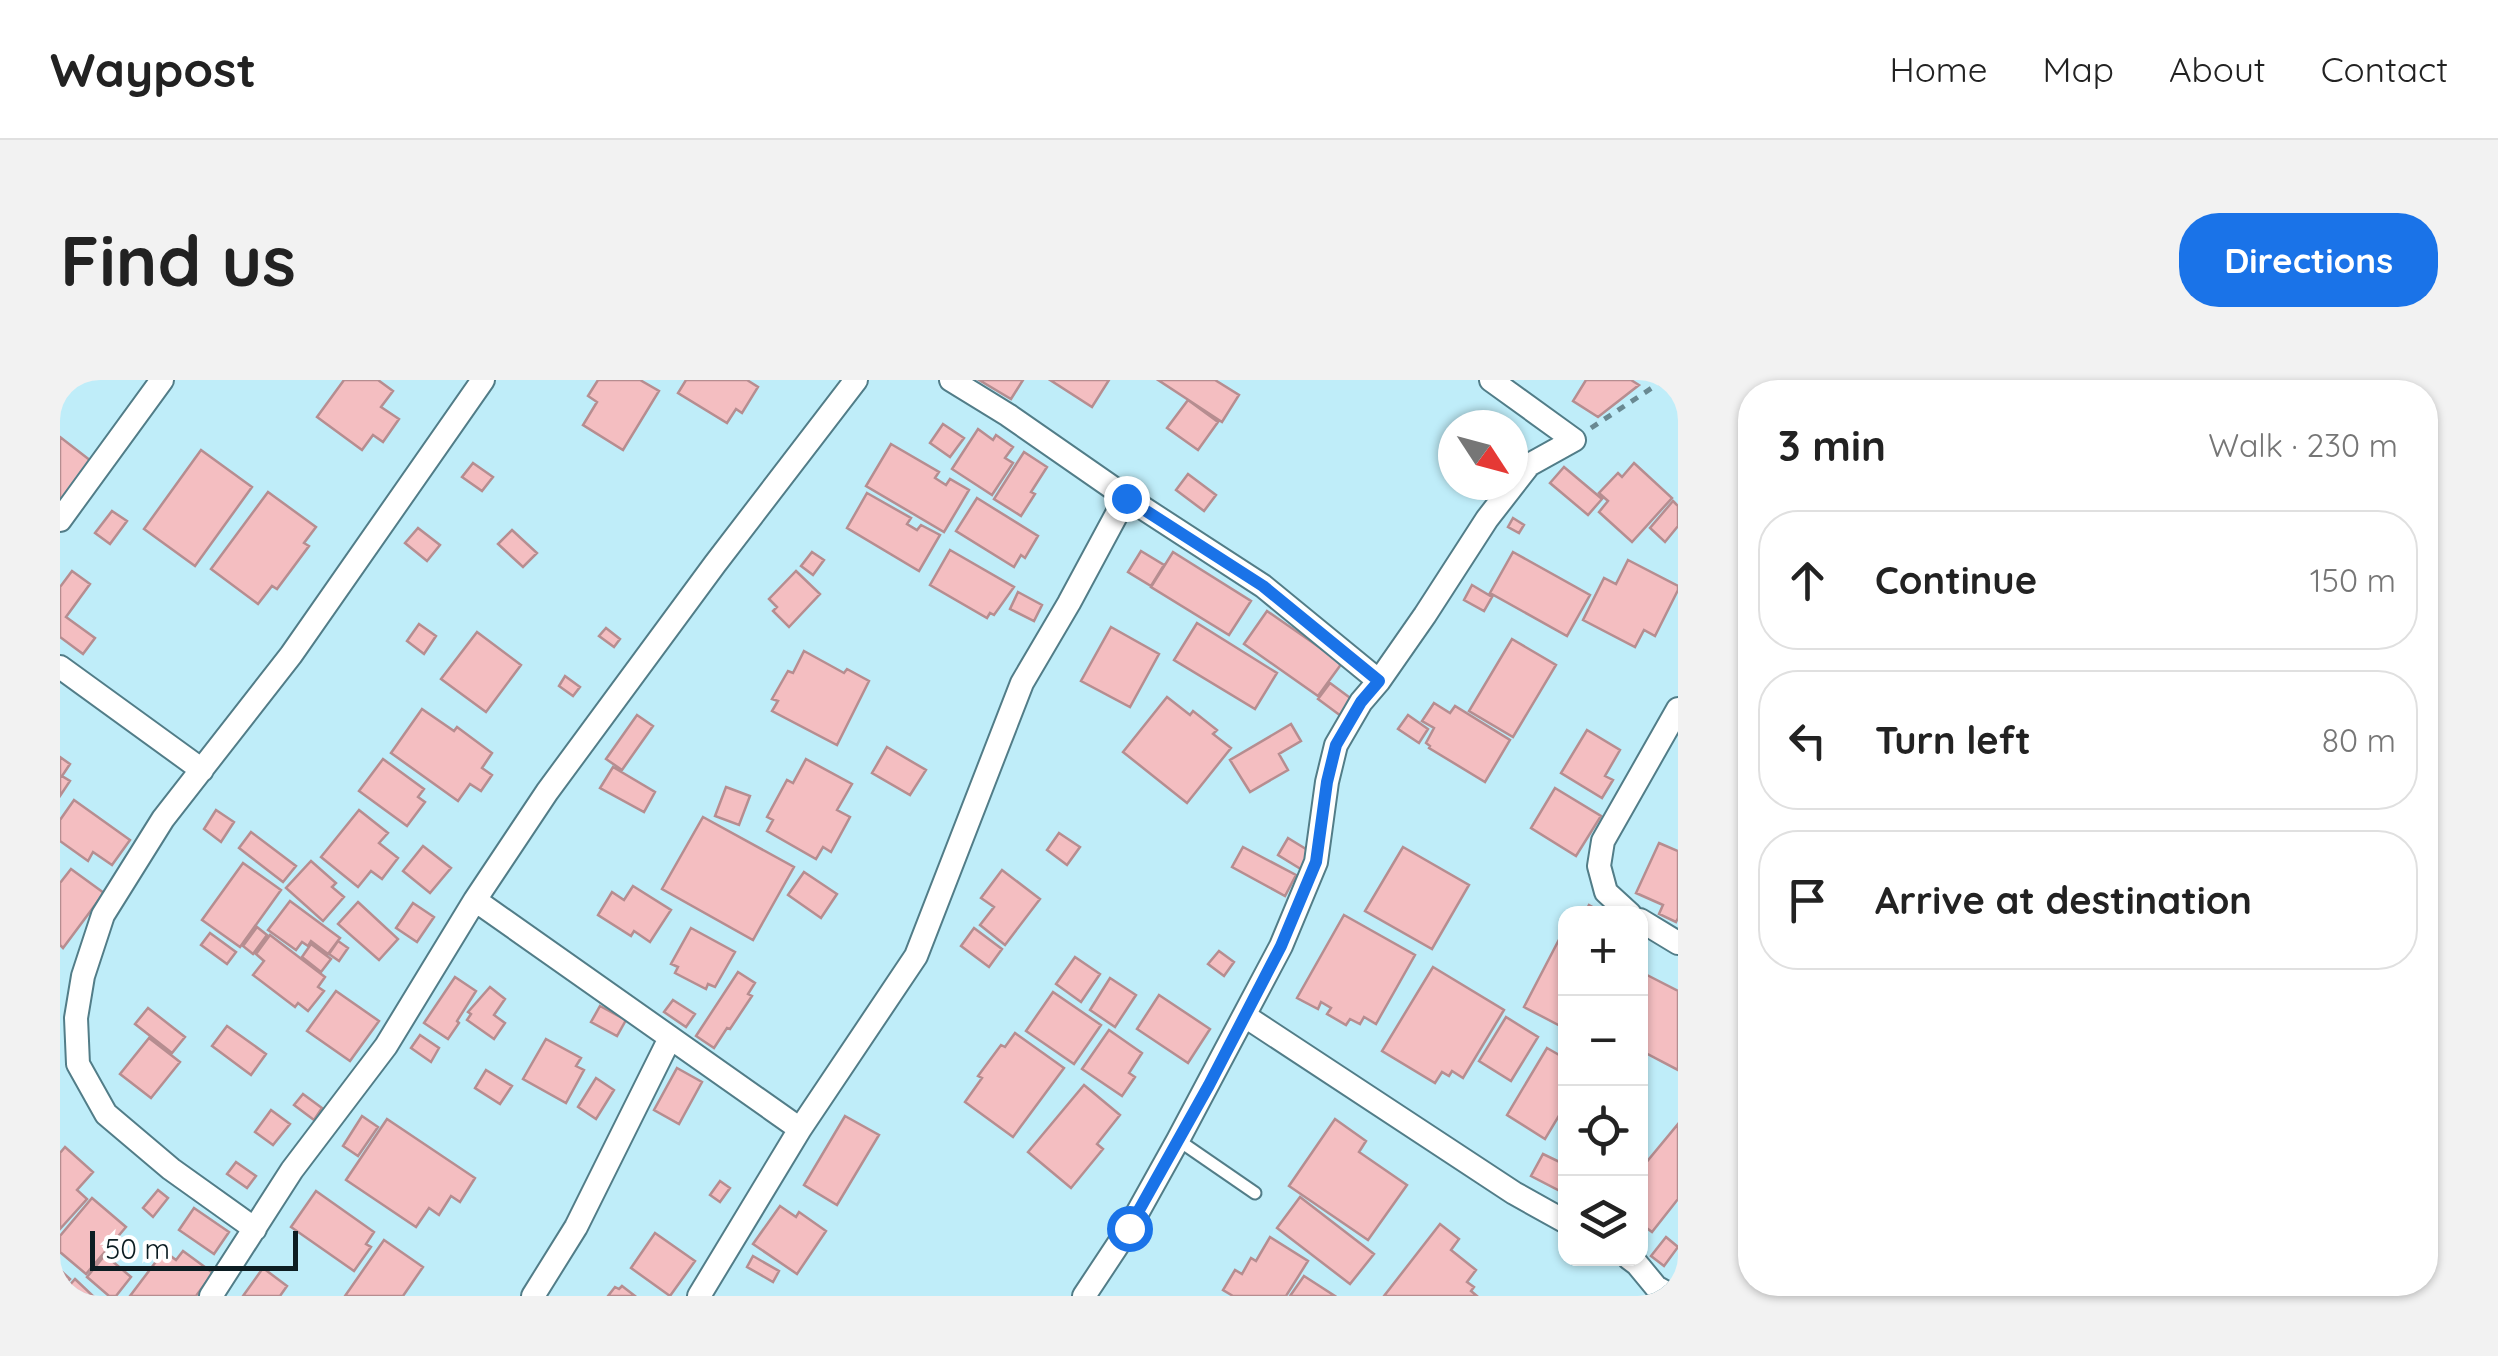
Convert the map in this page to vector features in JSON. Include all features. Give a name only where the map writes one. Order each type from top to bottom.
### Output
[{"type":"street","points":[[60,520],[162,380]]},
{"type":"street","points":[[255,1229],[172,1169],[106,1114],[69,1058],[83,976],[103,915],[163,818],[291,654],[483,380]]},
{"type":"street","points":[[212,1296],[292,1170],[386,1046],[474,900],[558,777],[856,380]]},
{"type":"street","points":[[951,380],[1008,414],[1126,498],[1263,586],[1379,681]]},
{"type":"street","points":[[1084,1296],[1129,1228],[1281,946],[1316,862],[1336,745],[1361,702],[1487,519],[1530,464],[1574,440],[1491,380]]},
{"type":"street","points":[[699,1296],[800,1130],[916,956],[1022,683],[1126,498]]},
{"type":"street","points":[[60,666],[202,770]]},
{"type":"street","points":[[1620,906],[1606,892],[1598,866],[1602,840],[1678,709]]},
{"type":"street","points":[[474,900],[800,1130]]},
{"type":"street","points":[[1648,925],[1678,943]]},
{"type":"street","points":[[1245,1016],[1514,1193],[1558,1218]]},
{"type":"street","points":[[533,1296],[576,1227],[670,1038]]},
{"type":"street","points":[[1640,1266],[1656,1287],[1672,1296]]},
{"type":"lane","points":[[1178,1140],[1255,1193]]},
{"type":"path","points":[[1574,440],[1664,380]]},
{"type":"building","points":[[344,380],[378,380],[393,391],[381,407],[399,419],[383,442],[373,435],[362,450],[317,417]]},
{"type":"building","points":[[598,380],[640,380],[659,391],[623,450],[583,425],[597,402],[588,396]]},
{"type":"building","points":[[686,380],[747,380],[758,387],[742,413],[736,409],[727,423],[678,393]]},
{"type":"building","points":[[979,380],[1023,380],[1011,399]]},
{"type":"building","points":[[1050,380],[1109,380],[1092,407]]},
{"type":"building","points":[[1158,380],[1215,380],[1239,395],[1222,422]]},
{"type":"building","points":[[1586,380],[1631,380],[1639,385],[1598,417],[1573,401]]},
{"type":"building","points":[[1188,400],[1218,422],[1198,450],[1167,428]]},
{"type":"building","points":[[943,424],[964,438],[950,457],[930,443]]},
{"type":"building","points":[[978,429],[1013,447],[1005,458],[1013,463],[992,495],[952,469]]},
{"type":"building","points":[[60,437],[91,461],[60,501]]},
{"type":"building","points":[[891,444],[939,472],[935,478],[946,485],[950,479],[969,490],[944,532],[866,486]]},
{"type":"building","points":[[201,450],[252,487],[195,566],[144,529]]},
{"type":"building","points":[[1024,452],[1047,467],[1021,516],[994,499]]},
{"type":"building","points":[[473,463],[493,477],[482,491],[462,477]]},
{"type":"building","points":[[1634,463],[1672,498],[1632,542],[1599,512],[1608,501],[1599,493]]},
{"type":"building","points":[[1564,467],[1602,499],[1588,515],[1550,483]]},
{"type":"building","points":[[1188,474],[1216,495],[1204,511],[1176,490]]},
{"type":"building","points":[[268,492],[316,527],[304,543],[309,546],[277,589],[272,586],[258,604],[211,569]]},
{"type":"building","points":[[867,493],[911,518],[907,524],[917,530],[921,525],[940,535],[919,571],[847,528]]},
{"type":"building","points":[[977,498],[1038,536],[1025,558],[1021,555],[1014,567],[956,531]]},
{"type":"building","points":[[1673,501],[1678,506],[1678,526],[1665,542],[1650,528]]},
{"type":"building","points":[[112,511],[127,521],[110,544],[95,533]]},
{"type":"building","points":[[1513,518],[1524,525],[1519,533],[1508,527]]},
{"type":"building","points":[[418,528],[440,545],[427,561],[405,543]]},
{"type":"building","points":[[512,530],[537,553],[523,567],[498,544]]},
{"type":"building","points":[[950,550],[1014,587],[994,615],[990,613],[987,618],[930,585]]},
{"type":"building","points":[[1141,551],[1164,565],[1151,586],[1128,572]]},
{"type":"building","points":[[812,552],[824,560],[813,575],[801,566]]},
{"type":"building","points":[[1173,552],[1251,601],[1229,635],[1151,587]]},
{"type":"building","points":[[1513,552],[1590,595],[1567,636],[1490,593]]},
{"type":"building","points":[[1628,560],[1678,586],[1655,636],[1644,630],[1635,647],[1583,620],[1604,578],[1616,584]]},
{"type":"building","points":[[72,571],[90,584],[66,617],[95,638],[83,654],[60,637],[60,587]]},
{"type":"building","points":[[796,571],[820,594],[789,627],[773,611],[777,607],[769,599]]},
{"type":"building","points":[[1472,585],[1492,597],[1484,611],[1464,600]]},
{"type":"building","points":[[1018,592],[1042,605],[1034,621],[1010,609]]},
{"type":"building","points":[[1267,611],[1342,663],[1318,696],[1244,644]]},
{"type":"building","points":[[1197,623],[1277,673],[1255,709],[1174,660]]},
{"type":"building","points":[[419,624],[436,636],[424,654],[407,641]]},
{"type":"building","points":[[1111,627],[1159,654],[1130,707],[1081,681]]},
{"type":"building","points":[[606,628],[620,639],[614,647],[599,636]]},
{"type":"building","points":[[477,632],[521,665],[486,712],[441,679]]},
{"type":"building","points":[[1512,639],[1556,665],[1513,737],[1469,711]]},
{"type":"building","points":[[804,651],[844,673],[847,669],[869,681],[837,745],[772,711],[778,701],[772,699],[788,671],[793,673]]},
{"type":"building","points":[[565,676],[580,687],[573,696],[559,686]]},
{"type":"building","points":[[1330,683],[1353,700],[1341,716],[1318,699]]},
{"type":"building","points":[[1167,697],[1217,730],[1213,734],[1231,748],[1187,803],[1123,752]]},
{"type":"building","points":[[1434,703],[1450,713],[1455,706],[1510,740],[1485,782],[1429,748],[1426,743],[1434,728],[1422,721]]},
{"type":"building","points":[[422,709],[454,731],[457,727],[492,753],[482,768],[492,775],[481,791],[470,784],[458,801],[391,753]]},
{"type":"building","points":[[637,715],[653,726],[622,770],[606,759]]},
{"type":"building","points":[[1408,715],[1428,729],[1419,743],[1398,729]]},
{"type":"building","points":[[1291,724],[1301,741],[1279,754],[1288,770],[1250,792],[1230,760]]},
{"type":"building","points":[[1587,730],[1620,750],[1605,776],[1613,780],[1602,798],[1561,773]]},
{"type":"building","points":[[887,747],[926,770],[910,795],[872,773]]},
{"type":"building","points":[[60,757],[70,764],[62,776],[70,781],[60,796]]},
{"type":"building","points":[[383,759],[424,789],[418,797],[425,802],[407,826],[359,791]]},
{"type":"building","points":[[806,759],[852,784],[837,810],[850,817],[831,852],[823,847],[816,859],[767,831],[773,820],[767,817],[787,780],[793,783]]},
{"type":"building","points":[[613,767],[655,792],[644,812],[600,788]]},
{"type":"building","points":[[726,787],[750,796],[739,825],[715,816]]},
{"type":"building","points":[[1555,788],[1601,816],[1576,856],[1531,828]]},
{"type":"building","points":[[74,800],[130,840],[112,865],[93,852],[88,861],[60,841],[60,820]]},
{"type":"building","points":[[216,810],[234,822],[221,842],[204,829]]},
{"type":"building","points":[[359,810],[388,833],[379,843],[398,858],[382,879],[371,871],[358,887],[321,857]]},
{"type":"building","points":[[703,817],[794,867],[753,940],[662,889]]},
{"type":"building","points":[[251,832],[296,866],[283,882],[239,848]]},
{"type":"building","points":[[1059,833],[1080,847],[1067,865],[1047,850]]},
{"type":"building","points":[[1288,838],[1314,854],[1304,871],[1278,855]]},
{"type":"building","points":[[1659,843],[1678,851],[1676,922],[1659,914],[1663,905],[1636,893]]},
{"type":"building","points":[[423,846],[451,868],[430,893],[403,871]]},
{"type":"building","points":[[1243,847],[1296,875],[1285,896],[1232,867]]},
{"type":"building","points":[[1403,847],[1469,885],[1432,949],[1365,911]]},
{"type":"building","points":[[311,861],[336,883],[332,887],[344,897],[323,921],[286,888]]},
{"type":"building","points":[[243,863],[281,890],[240,947],[202,920]]},
{"type":"building","points":[[71,869],[104,893],[63,948],[60,883]]},
{"type":"building","points":[[1002,870],[1040,899],[1005,945],[980,925],[994,907],[981,898]]},
{"type":"building","points":[[804,872],[837,894],[821,918],[788,895]]},
{"type":"building","points":[[633,886],[671,910],[650,942],[634,931],[631,936],[598,915],[612,892],[624,900]]},
{"type":"building","points":[[290,901],[340,938],[328,954],[311,941],[308,946],[302,942],[296,950],[268,930]]},
{"type":"building","points":[[358,902],[398,939],[379,960],[338,924]]},
{"type":"building","points":[[413,903],[434,917],[417,942],[396,928]]},
{"type":"building","points":[[1344,915],[1415,955],[1376,1024],[1364,1017],[1360,1024],[1350,1019],[1346,1025],[1327,1014],[1331,1008],[1321,1002],[1318,1009],[1297,998]]},
{"type":"building","points":[[257,927],[267,935],[253,954],[243,946]]},
{"type":"building","points":[[691,928],[735,952],[715,987],[708,984],[706,989],[675,973],[678,967],[671,964]]},
{"type":"building","points":[[974,928],[1002,949],[989,967],[961,946]]},
{"type":"building","points":[[210,933],[236,952],[227,964],[201,945]]},
{"type":"building","points":[[270,935],[325,977],[318,987],[324,991],[308,1011],[298,1003],[295,1007],[253,975],[264,961],[256,954]]},
{"type":"building","points":[[338,941],[348,948],[339,961],[329,954]]},
{"type":"building","points":[[1558,942],[1558,1025],[1524,1007]]},
{"type":"building","points":[[311,944],[331,959],[321,972],[302,957]]},
{"type":"building","points":[[1219,951],[1234,962],[1224,976],[1208,964]]},
{"type":"building","points":[[1075,957],[1100,974],[1081,1002],[1056,984]]},
{"type":"building","points":[[1433,967],[1504,1010],[1463,1078],[1452,1071],[1449,1076],[1442,1072],[1435,1083],[1382,1051]]},
{"type":"building","points":[[738,972],[755,983],[748,994],[752,996],[714,1048],[696,1036]]},
{"type":"building","points":[[1648,976],[1678,991],[1678,1070],[1648,1054]]},
{"type":"building","points":[[455,977],[476,991],[448,1039],[424,1023]]},
{"type":"building","points":[[1110,978],[1136,995],[1115,1027],[1090,1010]]},
{"type":"building","points":[[490,987],[505,999],[494,1015],[505,1023],[494,1039],[467,1020],[471,1014],[468,1012]]},
{"type":"building","points":[[336,991],[379,1021],[350,1061],[307,1031]]},
{"type":"building","points":[[1053,992],[1101,1025],[1074,1064],[1026,1031]]},
{"type":"building","points":[[1159,995],[1210,1029],[1188,1063],[1137,1029]]},
{"type":"building","points":[[673,1000],[695,1014],[686,1027],[664,1012]]},
{"type":"building","points":[[600,1006],[626,1020],[617,1036],[591,1022]]},
{"type":"building","points":[[148,1008],[185,1037],[172,1053],[135,1024]]},
{"type":"building","points":[[1506,1017],[1538,1037],[1511,1081],[1479,1061]]},
{"type":"building","points":[[227,1026],[266,1054],[251,1075],[212,1046]]},
{"type":"building","points":[[1109,1030],[1142,1053],[1129,1073],[1135,1077],[1122,1096],[1082,1069]]},
{"type":"building","points":[[1015,1033],[1064,1068],[1013,1137],[965,1102],[982,1078],[978,1076]]},
{"type":"building","points":[[420,1035],[439,1048],[431,1062],[411,1048]]},
{"type":"building","points":[[149,1038],[180,1062],[151,1098],[120,1074]]},
{"type":"building","points":[[546,1039],[581,1058],[576,1066],[584,1070],[566,1103],[523,1079]]},
{"type":"building","points":[[1547,1048],[1558,1054],[1558,1117],[1545,1139],[1507,1115]]},
{"type":"building","points":[[677,1068],[702,1082],[679,1124],[654,1110]]},
{"type":"building","points":[[486,1070],[512,1086],[500,1104],[475,1088]]},
{"type":"building","points":[[596,1078],[614,1090],[596,1119],[578,1107]]},
{"type":"building","points":[[1084,1085],[1120,1115],[1097,1144],[1103,1149],[1071,1188],[1028,1152]]},
{"type":"building","points":[[303,1094],[322,1108],[314,1120],[294,1105]]},
{"type":"building","points":[[271,1110],[290,1124],[273,1145],[255,1132]]},
{"type":"building","points":[[362,1116],[378,1127],[358,1156],[343,1146]]},
{"type":"building","points":[[845,1116],[879,1135],[837,1205],[804,1185]]},
{"type":"building","points":[[387,1119],[475,1178],[460,1202],[451,1196],[439,1215],[429,1208],[416,1227],[346,1180]]},
{"type":"building","points":[[1335,1119],[1366,1141],[1359,1152],[1407,1185],[1368,1240],[1289,1186]]},
{"type":"building","points":[[1678,1124],[1678,1199],[1652,1232],[1648,1229],[1648,1160]]},
{"type":"building","points":[[65,1147],[93,1172],[77,1190],[87,1199],[60,1229],[60,1153]]},
{"type":"building","points":[[1543,1154],[1558,1161],[1558,1190],[1531,1176]]},
{"type":"building","points":[[236,1162],[256,1176],[247,1188],[227,1174]]},
{"type":"building","points":[[720,1181],[730,1188],[720,1202],[710,1195]]},
{"type":"building","points":[[158,1190],[168,1198],[153,1217],[143,1208]]},
{"type":"building","points":[[316,1191],[374,1232],[366,1244],[371,1247],[354,1271],[291,1227]]},
{"type":"building","points":[[1300,1197],[1374,1254],[1350,1284],[1277,1228]]},
{"type":"building","points":[[92,1198],[126,1227],[86,1274],[60,1252],[60,1236]]},
{"type":"building","points":[[780,1206],[796,1217],[799,1212],[826,1231],[797,1274],[753,1244]]},
{"type":"building","points":[[194,1208],[229,1232],[214,1254],[179,1230]]},
{"type":"building","points":[[1440,1224],[1459,1239],[1451,1250],[1476,1270],[1467,1282],[1477,1296],[1384,1296]]},
{"type":"building","points":[[655,1233],[695,1261],[670,1296],[631,1268]]},
{"type":"building","points":[[1270,1237],[1308,1261],[1286,1296],[1233,1296],[1223,1290],[1235,1270],[1242,1274],[1251,1258],[1256,1261]]},
{"type":"building","points":[[1666,1237],[1678,1247],[1664,1266],[1651,1256]]},
{"type":"building","points":[[384,1240],[423,1267],[403,1296],[345,1296]]},
{"type":"building","points":[[164,1251],[176,1260],[183,1251],[213,1273],[196,1296],[130,1296]]},
{"type":"building","points":[[105,1255],[131,1277],[116,1296],[109,1296],[87,1277]]},
{"type":"building","points":[[753,1256],[779,1271],[773,1282],[747,1267]]},
{"type":"building","points":[[263,1268],[287,1286],[280,1296],[243,1296]]},
{"type":"building","points":[[60,1270],[70,1279],[60,1290]]},
{"type":"building","points":[[1304,1276],[1335,1296],[1290,1296]]},
{"type":"building","points":[[75,1279],[93,1296],[60,1296]]},
{"type":"building","points":[[622,1286],[635,1296],[608,1296],[615,1287]]},
{"type":"route","points":[[1126,498],[1263,586],[1379,681],[1361,702],[1336,745],[1316,862],[1281,946],[1129,1228]]}]
